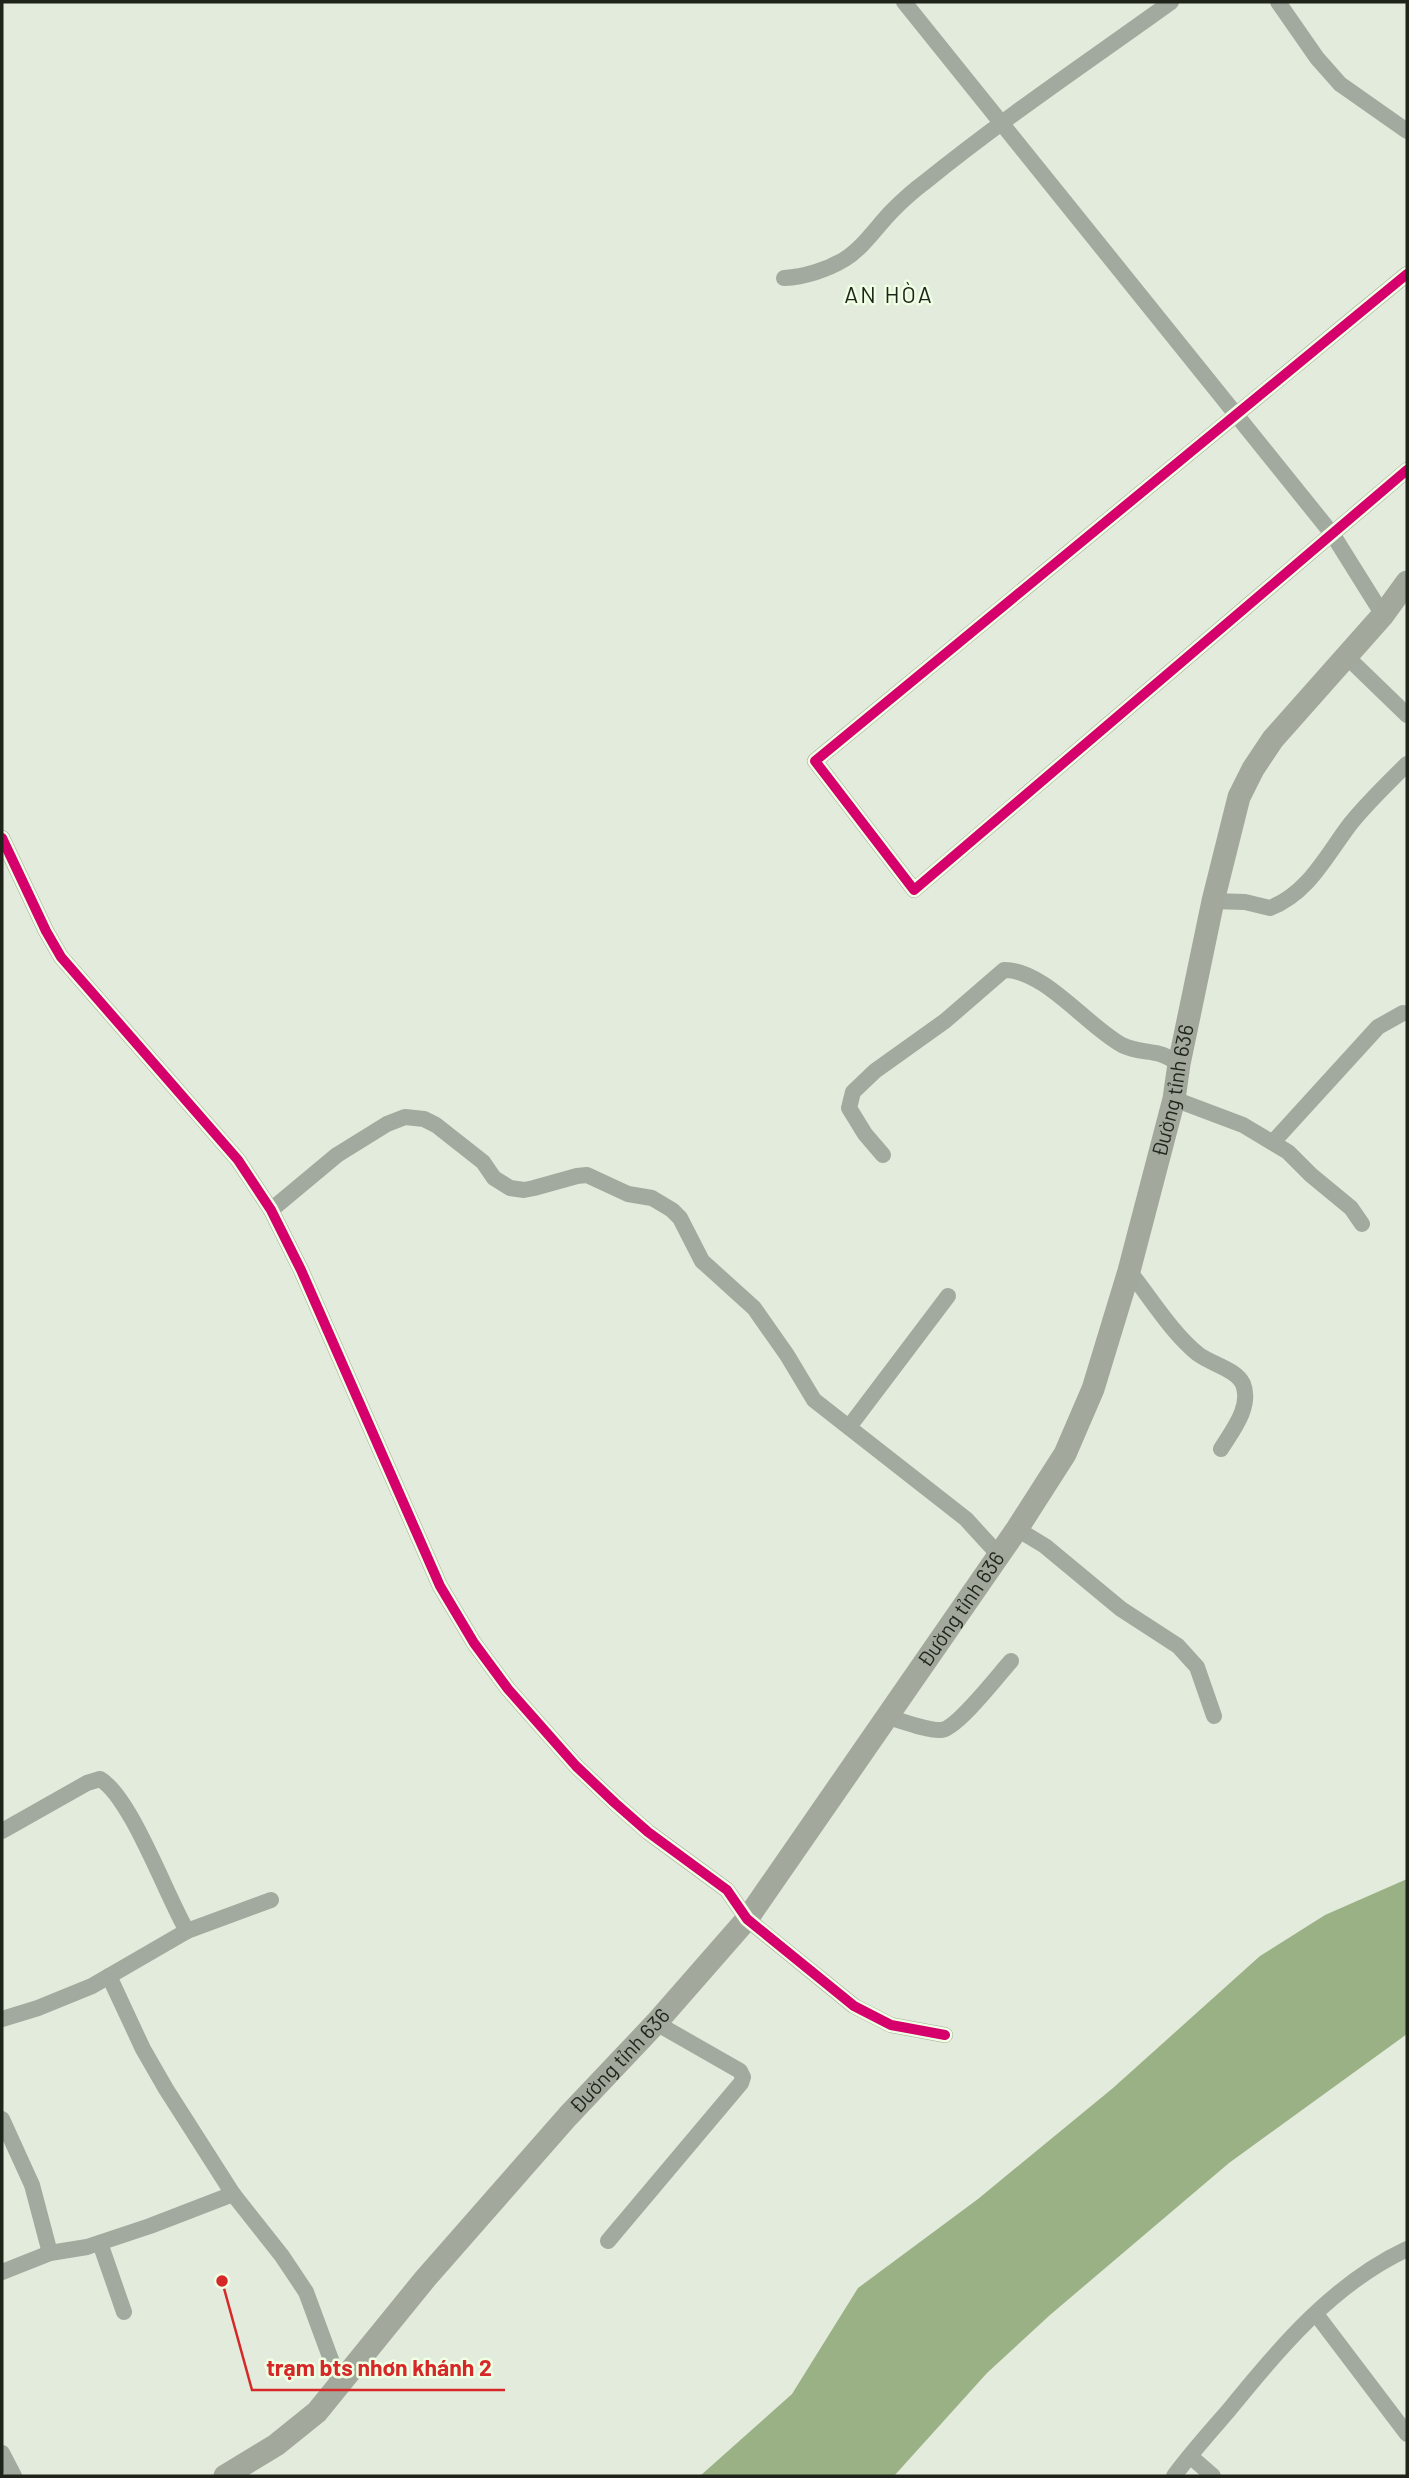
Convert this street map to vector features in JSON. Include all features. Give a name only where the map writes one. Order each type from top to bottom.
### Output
[{"type":"main road","name":"Đường tỉnh 636","points":[[225,2476],[276,2445],[317,2412],[425,2280],[559,2126],[656,2023],[747,1919],[1017,1529],[1065,1454],[1093,1389],[1129,1271],[1174,1099],[1213,901],[1239,797],[1273,739],[1383,615],[1407,582]]},
{"type":"street","points":[[904,2],[1333,535],[1383,615]]},
{"type":"street","points":[[784,278],[796,278],[844,260],[922,184],[1001,123],[1171,2]]},
{"type":"street","points":[[1278,2],[1317,58],[1340,84],[1407,131]]},
{"type":"street","points":[[1407,274],[815,761],[914,890],[1407,470]]},
{"type":"street","points":[[1346,656],[1407,715]]},
{"type":"street","points":[[1213,901],[1245,902],[1270,908],[1292,897],[1321,866],[1352,822],[1407,764]]},
{"type":"street","points":[[2,838],[61,957],[238,1160],[271,1210],[302,1270],[440,1586],[474,1643],[508,1689],[576,1766],[648,1832],[727,1891],[747,1919],[854,2006],[891,2025],[945,2035]]},
{"type":"street","points":[[883,1155],[865,1134],[849,1108],[852,1092],[875,1070],[974,998],[1004,970],[1026,974],[1122,1045],[1163,1055],[1179,1064]]},
{"type":"street","points":[[1273,1142],[1378,1027],[1403,1013]]},
{"type":"street","points":[[1174,1099],[1243,1125],[1273,1142],[1351,1208],[1362,1224]]},
{"type":"street","points":[[271,1210],[337,1155],[387,1124],[405,1117],[424,1119],[436,1125],[483,1162],[494,1178],[510,1188],[524,1190],[587,1175],[628,1194],[652,1198],[680,1218],[702,1262],[754,1308],[814,1400],[966,1519],[998,1554]]},
{"type":"street","points":[[1129,1271],[1185,1342],[1200,1356],[1233,1374],[1242,1383],[1245,1398],[1242,1413],[1221,1449]]},
{"type":"street","points":[[849,1427],[948,1296]]},
{"type":"street","points":[[1017,1529],[1045,1546],[1121,1609],[1178,1646],[1197,1667],[1214,1716]]},
{"type":"street","points":[[888,1717],[933,1729],[947,1728],[965,1714],[1011,1661]]},
{"type":"street","points":[[2,1831],[87,1783],[100,1779],[111,1785],[118,1795],[187,1931]]},
{"type":"street","points":[[2,2019],[38,2008],[109,1976],[187,1931],[271,1900]]},
{"type":"street","points":[[109,1976],[143,2049],[233,2194],[282,2256],[306,2292],[340,2384]]},
{"type":"street","points":[[608,2241],[741,2083],[743,2077],[740,2071],[656,2023]]},
{"type":"street","points":[[2,2119],[32,2185],[50,2253]]},
{"type":"street","points":[[2,2272],[50,2253],[100,2242],[233,2194]]},
{"type":"street","points":[[100,2242],[124,2312]]},
{"type":"street","points":[[1174,2476],[1273,2356],[1316,2314],[1365,2272],[1407,2249]]},
{"type":"street","points":[[1316,2314],[1407,2434]]},
{"type":"street","points":[[2,2453],[14,2476]]},
{"type":"street","points":[[1190,2456],[1213,2476]]},
{"type":"shaded area","points":[[1407,1879],[1407,2034],[1229,2163],[1050,2315],[987,2373],[894,2476],[700,2476],[792,2394],[858,2288],[978,2199],[1113,2088],[1260,1956],[1325,1915]]},
{"type":"cycle path","points":[[1407,274],[815,761],[914,890],[1407,470]]},
{"type":"cycle path","points":[[2,838],[61,957],[238,1160],[271,1210],[301,1270],[440,1586],[474,1643],[508,1689],[576,1766],[615,1803],[648,1832],[727,1890],[747,1919],[854,2006],[891,2025],[945,2035]]},
{"type":"place","name":"trạm bts nhơn khánh 2","points":[[222,2281]]},
{"type":"district","name":"AN HÒA","points":[[889,295]]}]
